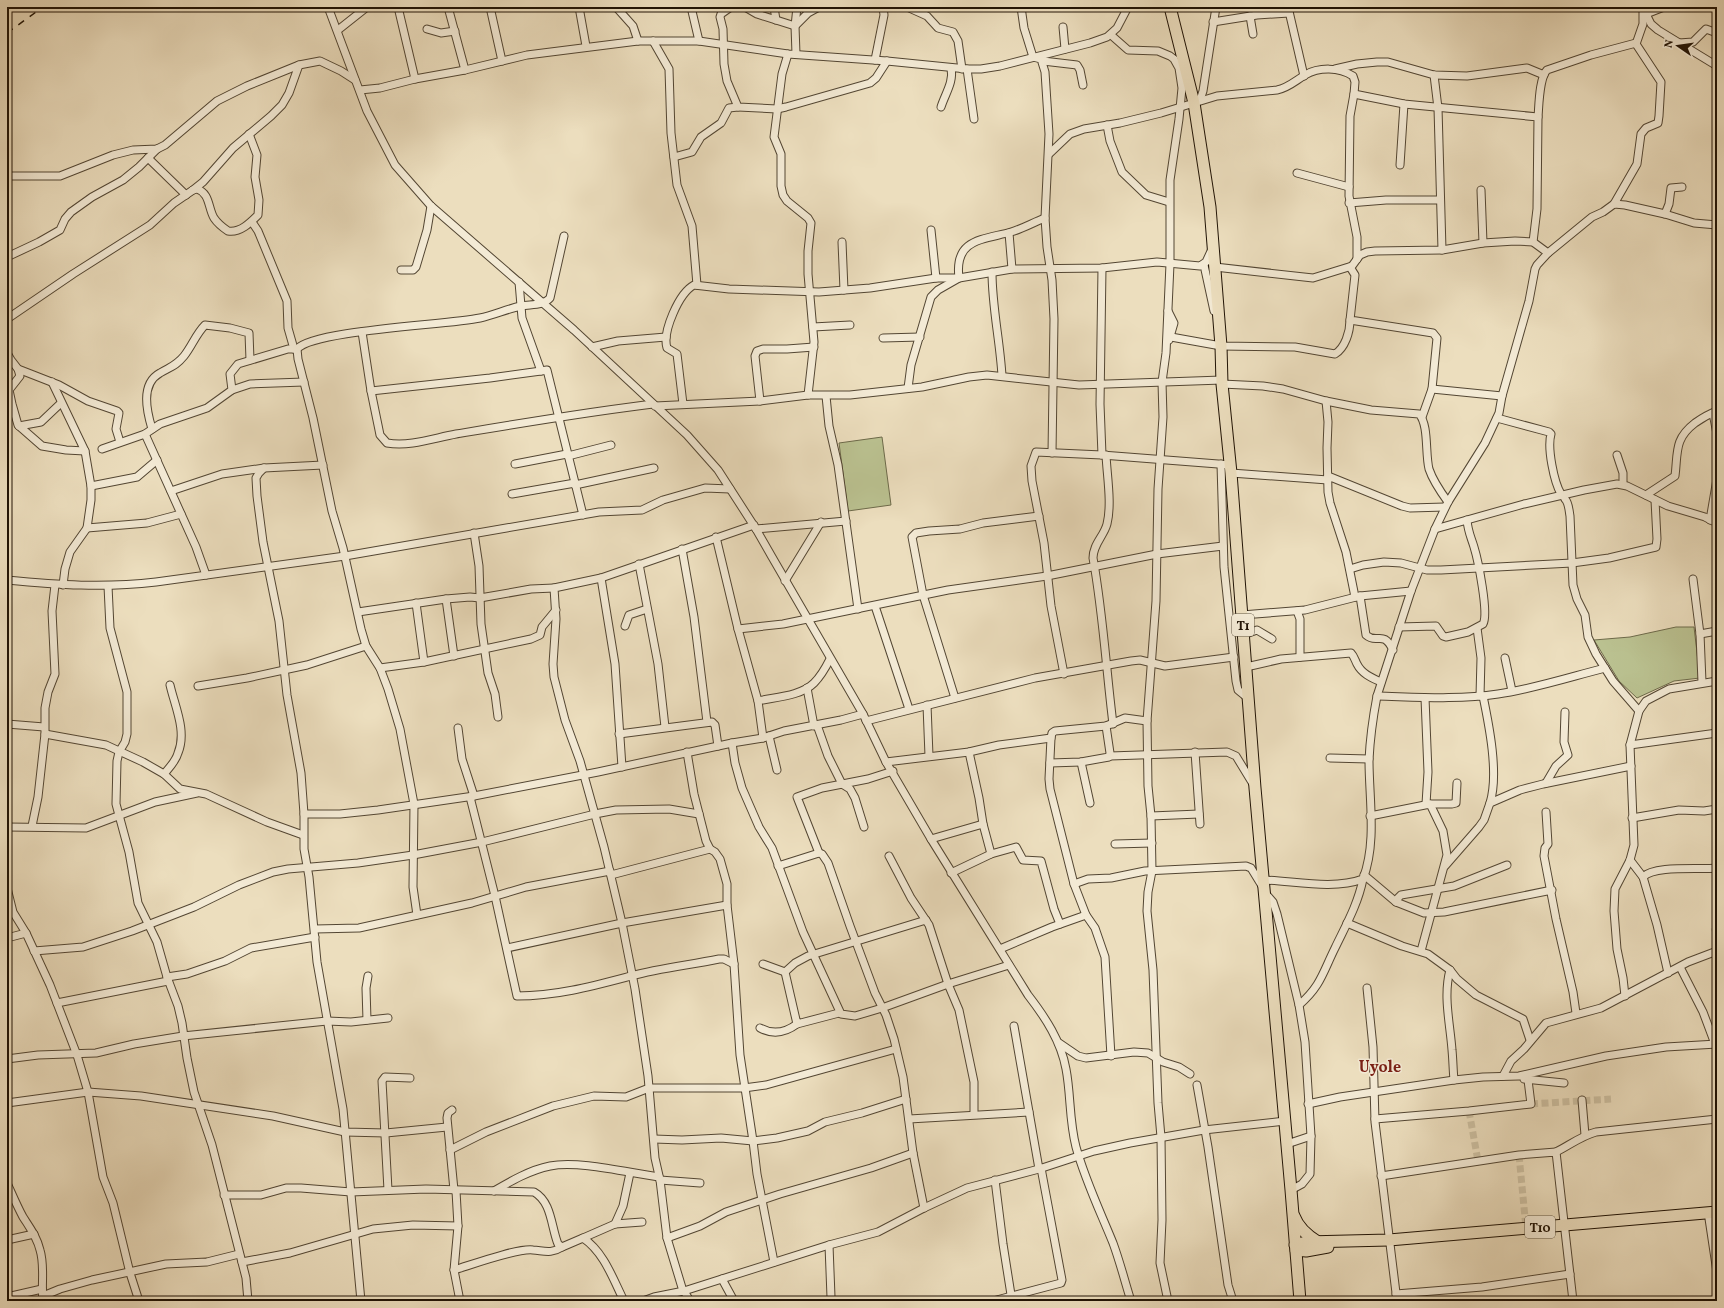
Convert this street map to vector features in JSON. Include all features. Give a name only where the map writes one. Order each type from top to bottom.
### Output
[{"type":"highway","name":"T1","points":[[1170,7],[1197,101],[1206,173],[1220,328],[1227,468],[1242,615],[1255,788],[1292,1190],[1300,1301]]},
{"type":"highway","name":"T10","points":[[1295,1248],[1306,1252],[1320,1245],[1713,1212]]},
{"type":"highway","points":[[1293,1214],[1300,1227],[1320,1245],[1304,1263],[1298,1283]]},
{"type":"street","points":[[328,7],[376,131],[392,160],[431,206],[519,282],[542,304],[574,330],[687,435],[709,460],[755,527],[865,718],[886,762],[893,771],[931,839],[1028,995],[1044,1015],[1058,1043],[1066,1069],[1069,1111],[1079,1156],[1117,1254],[1131,1301]]},
{"type":"street","points":[[398,7],[415,79]]},
{"type":"street","points":[[448,7],[466,70]]},
{"type":"street","points":[[490,7],[502,61]]},
{"type":"street","points":[[579,7],[586,46]]},
{"type":"street","points":[[616,7],[633,26],[638,41]]},
{"type":"street","points":[[691,7],[699,41]]},
{"type":"street","points":[[732,7],[720,15],[724,44],[723,59],[728,81],[738,107]]},
{"type":"street","points":[[745,7],[757,14],[795,26]]},
{"type":"street","points":[[774,7],[776,20]]},
{"type":"street","points":[[796,54],[795,26],[797,7]]},
{"type":"street","points":[[795,26],[808,13],[819,7]]},
{"type":"street","points":[[874,60],[884,15],[883,7]]},
{"type":"street","points":[[908,7],[927,16],[938,28],[952,32],[958,41],[965,69],[974,119]]},
{"type":"street","points":[[1021,7],[1024,28],[1033,57]]},
{"type":"street","points":[[360,90],[380,88],[415,79],[466,70],[502,61],[586,46],[638,41],[699,41],[788,54],[888,61],[965,69],[994,67],[1090,43],[1110,35],[1117,28],[1128,7]]},
{"type":"street","points":[[1197,101],[1203,91],[1216,7]]},
{"type":"street","points":[[1644,11],[1664,7]]},
{"type":"street","points":[[338,30],[365,8]]},
{"type":"street","points":[[1213,22],[1288,10],[1304,76]]},
{"type":"street","points":[[1533,242],[1537,209],[1538,117],[1544,75],[1550,69],[1636,42],[1640,36],[1644,11]]},
{"type":"street","points":[[1644,11],[1651,24],[1658,30],[1717,66]]},
{"type":"street","points":[[1250,16],[1253,34]]},
{"type":"street","points":[[1063,27],[1065,49]]},
{"type":"street","points":[[427,29],[441,33],[455,31]]},
{"type":"street","points":[[1678,43],[1693,42],[1706,30],[1717,33]]},
{"type":"street","points":[[1110,35],[1126,49],[1158,51],[1174,59],[1179,68],[1181,79],[1180,107],[1172,162],[1168,311],[1166,353],[1162,382],[1163,417],[1158,489],[1156,601],[1147,721],[1147,755],[1152,843],[1152,871],[1148,892],[1147,911],[1153,970],[1161,1137],[1162,1220],[1160,1263],[1168,1301]]},
{"type":"street","points":[[653,41],[669,69],[670,113],[677,185],[692,226],[697,285]]},
{"type":"street","points":[[1299,1005],[1310,996],[1322,978],[1356,903],[1368,864],[1371,845],[1369,759],[1373,714],[1377,696],[1411,591],[1435,528],[1446,504],[1480,451],[1497,418],[1529,301],[1535,269],[1548,253],[1592,217],[1603,212],[1614,204],[1637,164],[1641,134],[1646,128],[1658,123],[1660,116],[1661,82],[1638,48],[1636,42]]},
{"type":"street","points":[[788,54],[782,74],[774,136],[781,154],[782,192],[784,197],[805,215],[811,223],[808,257],[809,292],[814,347],[808,396]]},
{"type":"street","points":[[1033,57],[1041,59],[1042,61],[1076,65],[1080,70],[1083,85]]},
{"type":"street","points":[[674,157],[692,152],[700,137],[721,123],[729,108],[777,109],[870,83],[876,78],[888,61]]},
{"type":"street","points":[[1042,61],[1046,79],[1049,154],[1045,218],[1047,247],[1051,268],[1054,319],[1052,453]]},
{"type":"street","points":[[7,176],[60,176],[113,155],[133,150],[157,149],[165,146],[206,109],[226,96],[300,65],[320,62],[341,71],[355,80]]},
{"type":"street","points":[[1049,154],[1070,134],[1084,129],[1161,113],[1217,96],[1286,88],[1304,76],[1318,70],[1333,69],[1357,64],[1388,62],[1434,75],[1467,76],[1527,68],[1544,75]]},
{"type":"street","points":[[7,318],[150,225],[174,203],[203,182],[233,148],[282,105],[289,93],[300,65]]},
{"type":"street","points":[[941,107],[945,92],[952,80],[951,68]]},
{"type":"street","points":[[1333,69],[1354,76],[1354,94],[1350,116],[1349,203],[1357,238],[1357,259]]},
{"type":"street","points":[[1434,75],[1438,108],[1439,200],[1442,250]]},
{"type":"street","points":[[1354,94],[1404,104],[1538,117]]},
{"type":"street","points":[[1400,165],[1404,104]]},
{"type":"street","points":[[1107,125],[1110,141],[1117,162],[1124,175],[1146,195],[1170,202]]},
{"type":"street","points":[[193,190],[197,189],[204,193],[213,217],[219,225],[228,231],[244,228],[252,222],[258,215],[259,200],[255,177],[257,155],[249,134]]},
{"type":"street","points":[[7,257],[54,234],[62,228],[65,219],[71,212],[92,197],[123,180],[157,149]]},
{"type":"street","points":[[148,158],[186,195]]},
{"type":"street","points":[[1297,173],[1349,187]]},
{"type":"street","points":[[1665,214],[1669,204],[1672,188],[1682,187]]},
{"type":"street","points":[[1481,190],[1483,243]]},
{"type":"street","points":[[1349,203],[1386,200],[1439,200]]},
{"type":"street","points":[[1614,204],[1665,214],[1694,223],[1717,226]]},
{"type":"street","points":[[401,270],[413,270],[416,267],[427,230],[431,206]]},
{"type":"street","points":[[959,278],[958,270],[960,258],[963,250],[969,245],[976,241],[1010,233],[1045,218]]},
{"type":"street","points":[[252,222],[258,231],[274,266],[287,301],[288,328],[304,382],[332,511],[345,556],[366,646],[380,668],[397,716],[414,804],[412,855],[413,887],[417,915]]},
{"type":"street","points":[[931,230],[936,278]]},
{"type":"street","points":[[1010,233],[1012,269]]},
{"type":"street","points":[[232,390],[230,378],[232,370],[238,364],[295,349],[326,338],[347,333],[480,318],[520,306],[542,304],[550,298],[564,236]]},
{"type":"street","points":[[1215,267],[1313,278],[1350,267],[1365,253],[1375,251],[1442,250],[1483,243],[1515,241],[1533,242],[1548,253]]},
{"type":"street","points":[[842,242],[844,290]]},
{"type":"street","points":[[1213,247],[1204,265],[1215,316],[1220,328]]},
{"type":"street","points":[[682,404],[677,354],[667,348],[666,337],[670,320],[683,296],[690,287],[697,285],[729,289],[809,292],[844,290],[936,278],[959,278],[1012,269],[1102,268],[1157,262],[1204,265]]},
{"type":"street","points":[[1171,337],[1221,346],[1295,347],[1335,354],[1338,352],[1348,335],[1355,275],[1350,267]]},
{"type":"street","points":[[1102,268],[1100,404],[1109,510],[1104,531],[1093,550],[1100,606],[1105,666],[1110,756]]},
{"type":"street","points":[[992,272],[992,286],[999,334],[1002,376]]},
{"type":"street","points":[[908,388],[911,365],[933,295],[942,287],[959,278]]},
{"type":"street","points":[[519,282],[520,306],[525,330],[541,371]]},
{"type":"street","points":[[1166,353],[1174,323],[1168,311]]},
{"type":"street","points":[[1350,320],[1434,333],[1437,338],[1432,390],[1422,417],[1429,468],[1446,504]]},
{"type":"street","points":[[152,429],[146,405],[146,398],[151,382],[160,373],[174,366],[185,355],[205,325],[230,328],[249,333],[250,360]]},
{"type":"street","points":[[813,327],[850,325]]},
{"type":"street","points":[[362,332],[371,391],[380,435],[387,443],[393,444],[410,443],[456,434],[654,405],[760,401],[808,396],[826,396],[934,386],[969,377],[1002,376],[1054,383],[1101,385],[1162,382],[1222,382],[1268,386],[1326,401],[1380,411],[1415,412],[1422,417]]},
{"type":"street","points":[[592,347],[618,341],[666,337]]},
{"type":"street","points":[[883,338],[920,337]]},
{"type":"street","points":[[760,401],[755,356],[757,351],[763,349],[814,347]]},
{"type":"street","points":[[7,353],[20,376],[9,390],[20,426],[44,447],[85,451]]},
{"type":"street","points":[[15,365],[88,400],[117,411],[119,413],[119,418],[116,429],[120,442]]},
{"type":"street","points":[[371,391],[547,370],[583,515]]},
{"type":"street","points":[[32,826],[38,797],[48,692],[55,674],[52,618],[59,585],[70,552],[87,528],[90,512],[90,486],[85,451],[52,382]]},
{"type":"street","points":[[102,449],[145,434],[160,424],[207,408],[232,390],[250,384],[304,382]]},
{"type":"street","points":[[1432,390],[1502,396]]},
{"type":"street","points":[[826,396],[829,426],[838,465],[858,609]]},
{"type":"street","points":[[1326,401],[1328,422],[1326,448],[1330,503],[1342,538],[1358,597],[1366,635],[1370,638],[1384,638],[1388,640],[1393,650]]},
{"type":"street","points":[[20,426],[41,422],[61,402]]},
{"type":"street","points":[[1646,495],[1674,478],[1676,474],[1676,457],[1683,434],[1701,419],[1715,412],[1717,434]]},
{"type":"street","points":[[1497,418],[1549,432],[1551,434],[1549,445],[1552,464],[1562,496],[1567,500],[1568,505],[1575,592],[1585,615],[1588,637],[1616,685],[1638,710]]},
{"type":"street","points":[[145,434],[196,548],[206,575]]},
{"type":"street","points":[[515,464],[567,455],[611,445]]},
{"type":"street","points":[[1064,674],[1032,481],[1031,466],[1036,452],[1104,455],[1328,478],[1410,508],[1446,504]]},
{"type":"street","points":[[1617,455],[1623,473],[1623,484]]},
{"type":"street","points":[[90,486],[137,477],[157,460]]},
{"type":"street","points":[[171,491],[222,474],[264,468],[323,465]]},
{"type":"street","points":[[264,468],[257,475],[256,485],[263,542],[280,621],[287,695],[301,773],[304,814],[303,835],[308,867],[317,962],[343,1109],[361,1301]]},
{"type":"street","points":[[512,494],[575,484],[654,468]]},
{"type":"street","points":[[1227,468],[1223,546],[1238,690],[1249,699]]},
{"type":"street","points":[[1435,528],[1524,504],[1597,487],[1623,484],[1668,506],[1714,522],[1717,479]]},
{"type":"street","points":[[7,580],[59,585],[108,586],[206,575],[423,544],[474,533],[599,512],[642,510],[663,500],[705,488],[730,490]]},
{"type":"street","points":[[1350,569],[1363,565],[1388,562],[1441,570],[1572,563],[1609,558],[1656,547],[1657,534],[1655,500]]},
{"type":"street","points":[[87,528],[147,523],[181,514]]},
{"type":"street","points":[[955,698],[923,595],[912,540],[914,535],[1039,516]]},
{"type":"street","points":[[1399,627],[1436,626],[1443,636],[1446,637],[1468,632],[1483,624],[1485,616],[1478,568],[1474,546],[1469,536],[1467,520]]},
{"type":"street","points":[[358,612],[446,599],[470,597],[480,598],[536,588],[554,588],[601,578],[716,537],[755,527],[846,521]]},
{"type":"street","points":[[785,581],[821,522]]},
{"type":"street","points":[[474,533],[479,566],[481,624],[488,673],[495,694],[498,717]]},
{"type":"street","points":[[716,537],[766,737],[777,770]]},
{"type":"street","points":[[738,629],[783,624],[923,595],[1047,576],[1157,554],[1223,546]]},
{"type":"street","points":[[682,549],[694,617],[707,722]]},
{"type":"street","points":[[639,564],[658,664],[664,727]]},
{"type":"street","points":[[601,578],[615,664],[622,767]]},
{"type":"street","points":[[1693,578],[1700,634],[1702,682]]},
{"type":"street","points":[[108,586],[110,628],[127,692],[127,734],[125,742],[119,752],[116,772],[116,804],[129,852],[138,902],[157,942],[178,1006],[194,1092],[212,1145],[246,1278],[248,1301]]},
{"type":"street","points":[[554,588],[556,610],[556,637],[553,664],[554,677],[565,720],[584,775],[595,814],[611,873],[622,923],[632,976],[649,1088],[655,1158],[660,1178],[668,1238],[684,1291],[690,1301]]},
{"type":"street","points":[[1242,615],[1317,608],[1358,597],[1411,591]]},
{"type":"street","points":[[446,599],[454,656]]},
{"type":"street","points":[[416,603],[424,662]]},
{"type":"street","points":[[874,606],[910,709]]},
{"type":"street","points":[[625,626],[628,615],[647,609]]},
{"type":"street","points":[[380,668],[424,662],[485,650],[537,637],[540,635],[542,627],[556,610]]},
{"type":"street","points":[[1297,610],[1300,619],[1300,657]]},
{"type":"street","points":[[1445,866],[1484,820],[1494,789],[1490,733],[1481,696],[1481,658],[1477,628]]},
{"type":"street","points":[[1243,635],[1257,630],[1272,639]]},
{"type":"street","points":[[1700,634],[1717,631]]},
{"type":"street","points":[[198,686],[247,678],[307,665],[366,646]]},
{"type":"street","points":[[1246,667],[1271,661],[1300,657],[1351,653],[1354,656],[1359,669],[1364,674],[1381,682]]},
{"type":"street","points":[[304,814],[340,814],[472,796],[584,775],[687,752],[766,737],[784,731],[910,709],[1035,678],[1131,661],[1151,662],[1165,666],[1234,657]]},
{"type":"street","points":[[1505,658],[1512,691]]},
{"type":"street","points":[[758,701],[796,693],[807,688],[818,680],[830,659]]},
{"type":"street","points":[[1377,696],[1425,698],[1481,696],[1512,691],[1605,668]]},
{"type":"street","points":[[1625,996],[1617,949],[1614,911],[1615,889],[1630,860],[1634,845],[1630,745],[1638,710],[1646,701],[1659,693],[1677,686],[1717,681]]},
{"type":"street","points":[[164,774],[178,755],[181,739],[181,726],[170,685]]},
{"type":"street","points":[[807,688],[816,725],[828,756],[842,784],[850,788],[855,798],[864,827]]},
{"type":"street","points":[[1421,951],[1445,866],[1446,855],[1444,831],[1428,804],[1425,698]]},
{"type":"street","points":[[927,705],[929,756]]},
{"type":"street","points":[[1546,783],[1556,766],[1568,755],[1564,742],[1565,712]]},
{"type":"street","points":[[1111,1056],[1105,957],[1094,928],[1086,915],[1074,884],[1049,785],[1051,738],[1052,733],[1055,730],[1109,725],[1125,718],[1147,721]]},
{"type":"street","points":[[619,734],[712,722],[715,725],[718,746]]},
{"type":"street","points":[[7,724],[44,730],[106,746],[143,762],[164,774],[180,789],[201,793],[267,822],[303,835]]},
{"type":"street","points":[[458,728],[462,759],[496,896],[517,996],[553,994],[592,987],[632,976],[719,959],[724,959],[734,964]]},
{"type":"street","points":[[1630,745],[1717,733]]},
{"type":"street","points":[[886,762],[969,752],[999,745],[1051,738]]},
{"type":"street","points":[[732,743],[740,782],[759,828],[772,848],[803,932],[815,955],[839,1013]]},
{"type":"street","points":[[687,752],[699,814],[706,841],[710,849],[715,852],[720,859],[728,884],[727,905],[734,964],[738,1036],[744,1088],[754,1141],[761,1201],[774,1262]]},
{"type":"street","points":[[969,752],[983,824],[991,854]]},
{"type":"street","points":[[1195,752],[1200,824]]},
{"type":"street","points":[[1050,763],[1081,762],[1108,758],[1110,756],[1227,752],[1232,753],[1240,761],[1255,788]]},
{"type":"street","points":[[1330,758],[1369,759]]},
{"type":"street","points":[[1081,762],[1090,803]]},
{"type":"street","points":[[1490,803],[1520,790],[1546,783],[1631,766]]},
{"type":"street","points":[[893,771],[868,779],[822,788],[797,798],[819,853],[822,854],[828,863],[856,940],[886,1015],[903,1077],[913,1153],[924,1208]]},
{"type":"street","points":[[1370,816],[1428,804],[1452,804],[1456,802],[1456,782]]},
{"type":"street","points":[[7,827],[32,826],[86,828],[155,802],[201,793]]},
{"type":"street","points":[[1632,818],[1679,810],[1704,811],[1717,808]]},
{"type":"street","points":[[34,951],[83,947],[149,925],[194,907],[239,885],[273,872],[308,867],[358,863],[412,855],[482,842],[616,810],[658,809],[699,814]]},
{"type":"street","points":[[1546,812],[1548,844],[1545,848],[1544,856],[1576,1013]]},
{"type":"street","points":[[1151,816],[1199,814]]},
{"type":"street","points":[[931,839],[983,824]]},
{"type":"street","points":[[1115,844],[1152,843]]},
{"type":"street","points":[[951,873],[991,854],[1015,846],[1023,860],[1041,861],[1054,909],[1060,924]]},
{"type":"street","points":[[314,929],[359,928],[472,903],[537,885],[611,873],[710,849]]},
{"type":"street","points":[[778,866],[819,853]]},
{"type":"street","points":[[889,856],[911,898],[926,920],[935,939],[948,984],[962,1018],[974,1082],[974,1114]]},
{"type":"street","points":[[1630,860],[1643,877],[1657,925],[1668,973]]},
{"type":"street","points":[[1396,902],[1401,895],[1437,890],[1465,883],[1507,865]]},
{"type":"street","points":[[1074,884],[1088,879],[1111,878],[1152,871],[1197,867],[1248,866],[1264,887],[1278,918],[1299,1005],[1305,1042],[1311,1136],[1310,1174],[1302,1184],[1292,1190]]},
{"type":"street","points":[[1643,877],[1646,874],[1657,870],[1717,868]]},
{"type":"street","points":[[1264,887],[1354,882],[1363,877]]},
{"type":"street","points":[[1363,877],[1396,902],[1418,912],[1424,913],[1444,912],[1552,890]]},
{"type":"street","points":[[7,888],[13,912],[26,933],[57,1003],[77,1055],[88,1092],[103,1178],[117,1215],[130,1273],[139,1301]]},
{"type":"street","points":[[507,948],[622,923],[727,905]]},
{"type":"street","points":[[1000,949],[1086,915]]},
{"type":"street","points":[[785,972],[795,963],[808,956],[815,955],[856,940],[926,920]]},
{"type":"street","points":[[1347,922],[1402,946],[1421,951],[1440,962],[1476,995],[1523,1019],[1530,1040]]},
{"type":"street","points":[[7,938],[26,933]]},
{"type":"street","points":[[57,1003],[187,974],[226,961],[251,948],[315,937]]},
{"type":"street","points":[[1504,1076],[1511,1061],[1524,1049],[1530,1040],[1546,1023],[1576,1013],[1601,1008],[1680,967],[1717,951]]},
{"type":"street","points":[[763,964],[785,972]]},
{"type":"street","points":[[760,1028],[767,1032],[778,1032],[797,1024],[839,1013],[842,1015],[855,1016],[1009,965]]},
{"type":"street","points":[[1308,1104],[1340,1096],[1482,1076],[1519,1076],[1606,1056],[1666,1048],[1716,1044],[1703,1012],[1680,967]]},
{"type":"street","points":[[1450,970],[1447,981],[1447,1008],[1454,1080]]},
{"type":"street","points":[[785,972],[797,1024]]},
{"type":"street","points":[[367,1020],[366,988],[368,976]]},
{"type":"street","points":[[1367,988],[1372,1042],[1375,1119],[1380,1176],[1396,1298],[1570,1274]]},
{"type":"street","points":[[7,1059],[38,1055],[77,1055],[96,1053],[134,1044],[183,1036],[327,1021],[351,1022],[388,1018]]},
{"type":"street","points":[[993,1301],[1012,1299],[1061,1283],[1062,1280],[1062,1273],[1029,1112],[1014,1026]]},
{"type":"street","points":[[1058,1043],[1081,1058],[1142,1052],[1152,1054],[1163,1062],[1179,1067],[1190,1074]]},
{"type":"street","points":[[450,1150],[486,1132],[568,1101],[594,1096],[626,1097],[649,1088],[744,1088],[784,1080],[896,1049]]},
{"type":"street","points":[[1519,1076],[1528,1080],[1564,1084]]},
{"type":"street","points":[[388,1190],[386,1133],[382,1087],[384,1078],[410,1078]]},
{"type":"street","points":[[1375,1119],[1531,1104],[1528,1080]]},
{"type":"street","points":[[1197,1085],[1208,1147],[1228,1285],[1233,1301]]},
{"type":"street","points":[[7,1103],[88,1092],[141,1096],[199,1106],[274,1116],[345,1132],[386,1133],[447,1127]]},
{"type":"street","points":[[654,1139],[682,1140],[721,1138],[754,1141],[777,1138],[800,1133],[824,1122],[862,1114],[906,1099]]},
{"type":"street","points":[[1582,1100],[1585,1135]]},
{"type":"street","points":[[452,1110],[448,1113],[447,1127],[458,1226],[454,1270],[460,1301]]},
{"type":"street","points":[[909,1119],[974,1114],[1029,1112]]},
{"type":"street","points":[[1380,1176],[1519,1155],[1556,1152],[1571,1145],[1585,1135],[1611,1129],[1717,1119]]},
{"type":"street","points":[[643,1301],[654,1296],[684,1291],[722,1280],[829,1245],[878,1232],[967,1188],[1117,1145],[1204,1130],[1285,1121]]},
{"type":"street","points":[[1287,1144],[1311,1136]]},
{"type":"street","points":[[1556,1152],[1574,1301]]},
{"type":"street","points":[[668,1238],[700,1226],[726,1212],[780,1194],[871,1168],[913,1153]]},
{"type":"street","points":[[492,1191],[528,1174],[555,1165],[573,1165],[700,1183]]},
{"type":"street","points":[[615,1224],[623,1206],[630,1173]]},
{"type":"street","points":[[995,1180],[1012,1299]]},
{"type":"street","points":[[7,1182],[23,1217],[34,1234],[41,1258],[43,1296]]},
{"type":"street","points":[[224,1195],[261,1195],[286,1188],[351,1192],[388,1190],[530,1191],[538,1195],[547,1208],[556,1240],[562,1247]]},
{"type":"street","points":[[1713,1212],[1717,1272]]},
{"type":"street","points":[[454,1270],[516,1252],[532,1250],[547,1253],[553,1252],[615,1224],[642,1222]]},
{"type":"street","points":[[242,1262],[290,1253],[373,1229],[399,1226],[458,1226]]},
{"type":"street","points":[[7,1240],[34,1234]]},
{"type":"street","points":[[583,1238],[598,1251],[624,1301]]},
{"type":"street","points":[[829,1245],[831,1297],[833,1301]]},
{"type":"street","points":[[7,1297],[43,1296],[75,1284],[166,1264],[207,1262],[239,1254]]},
{"type":"street","points":[[722,1280],[734,1301]]},
{"type":"green space","points":[[882,437],[891,505],[848,511],[839,443]]},
{"type":"green space","points":[[1676,627],[1694,627],[1700,678],[1674,681],[1637,698],[1619,681],[1594,640],[1630,637]]},
{"type":"tunnel","points":[[1712,932],[1717,930]]},
{"type":"tunnel","points":[[1531,1104],[1611,1099]]},
{"type":"tunnel","points":[[1469,1111],[1478,1161]]},
{"type":"tunnel","points":[[1519,1155],[1526,1228]]},
{"type":"railway","points":[[7,33],[43,7]]},
{"type":"district","name":"Uyole","points":[[1380,1066]]}]
